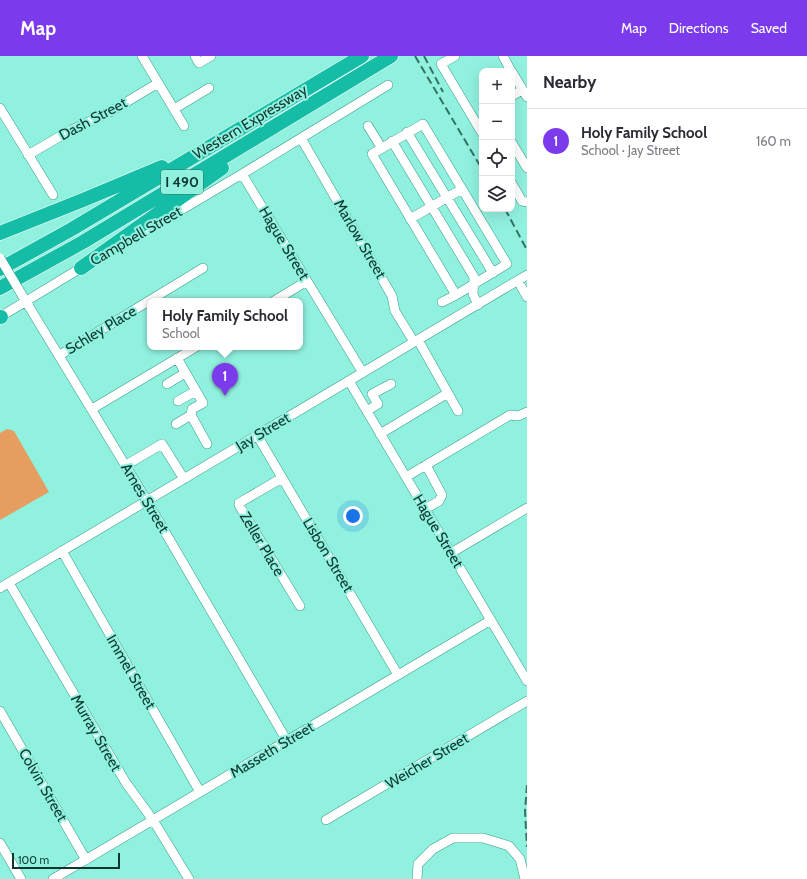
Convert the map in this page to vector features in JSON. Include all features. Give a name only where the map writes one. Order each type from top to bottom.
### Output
[{"type":"highway","name":"Western Expressway","points":[[0,269],[55,239],[252,123],[362,56]]},
{"type":"highway","name":"Western Expressway","points":[[0,288],[78,245],[391,56]]},
{"type":"highway","points":[[81,268],[317,101]]},
{"type":"highway","points":[[0,233],[160,168],[252,123]]},
{"type":"street","points":[[142,56],[184,126]]},
{"type":"street","points":[[195,56],[199,63],[211,56]]},
{"type":"street","points":[[455,56],[441,64],[479,128]]},
{"type":"street","points":[[503,56],[510,68]]},
{"type":"street","points":[[515,77],[525,93],[515,95]]},
{"type":"street","name":"Dash Street","points":[[28,155],[71,130],[110,112],[158,83]]},
{"type":"street","name":"Campbell Street","points":[[0,317],[24,298],[81,268],[242,174],[388,84]]},
{"type":"street","points":[[174,110],[209,88]]},
{"type":"street","points":[[0,108],[53,195]]},
{"type":"street","points":[[473,119],[479,116]]},
{"type":"street","points":[[442,302],[456,295],[507,264],[423,124],[407,132],[372,154],[456,295]]},
{"type":"street","points":[[368,126],[382,147]]},
{"type":"street","points":[[407,132],[493,273]]},
{"type":"street","name":"Marlow Street","points":[[301,138],[392,296],[395,311],[416,341],[458,411]]},
{"type":"street","points":[[392,141],[474,278],[474,294],[478,305]]},
{"type":"street","points":[[515,148],[527,168]]},
{"type":"street","name":"Hague Street","points":[[242,174],[363,373]]},
{"type":"street","points":[[410,219],[462,189]]},
{"type":"street","points":[[515,189],[522,202],[527,202]]},
{"type":"street","name":"Ames Street","points":[[0,258],[126,465],[287,740]]},
{"type":"street","name":"Schley Place","points":[[154,298],[204,268]]},
{"type":"street","name":"Jay Street","points":[[0,588],[527,275]]},
{"type":"street","points":[[518,280],[527,296]]},
{"type":"street","points":[[279,298],[307,281]]},
{"type":"street","name":"Schley Place","points":[[60,355],[147,302]]},
{"type":"street","points":[[92,409],[191,350]]},
{"type":"street","points":[[177,358],[202,403],[192,409],[191,416],[207,444]]},
{"type":"street","points":[[167,384],[185,373]]},
{"type":"street","name":"Hague Street","points":[[349,381],[527,681]]},
{"type":"street","points":[[367,411],[378,404],[372,394],[391,384]]},
{"type":"street","points":[[178,401],[196,391]]},
{"type":"street","points":[[380,434],[448,393]]},
{"type":"street","points":[[406,478],[510,415],[518,416],[527,412]]},
{"type":"street","points":[[176,424],[191,416]]},
{"type":"street","name":"Lisbon Street","points":[[257,435],[398,675]]},
{"type":"street","points":[[126,465],[162,444],[184,479]]},
{"type":"street","points":[[425,509],[439,501],[442,495],[426,465]]},
{"type":"street","name":"Zeller Place","points":[[282,478],[239,503],[239,505],[300,606]]},
{"type":"street","points":[[451,554],[527,508]]},
{"type":"street","name":"Immel Street","points":[[62,552],[200,792]]},
{"type":"street","name":"Murray Street","points":[[9,583],[126,783],[153,820],[189,879]]},
{"type":"street","name":"Masseth Street","points":[[53,879],[65,876],[86,860],[491,620]]},
{"type":"street","name":"Weicher Street","points":[[326,820],[527,701]]},
{"type":"street","name":"Colvin Street","points":[[0,711],[86,860]]},
{"type":"street","points":[[417,879],[418,864],[433,849],[453,838],[484,838],[509,846],[520,858],[525,879]]},
{"type":"street","points":[[0,843],[21,879]]},
{"type":"shaded area","points":[[7,429],[14,431],[49,492],[0,520],[0,433]]},
{"type":"railway","points":[[415,56],[479,164]]},
{"type":"railway","points":[[424,56],[443,92]]},
{"type":"railway","points":[[507,212],[527,250]]},
{"type":"railway","points":[[527,785],[525,811],[527,847]]},
{"type":"place","name":"Holy Family School","points":[[225,396]]}]
